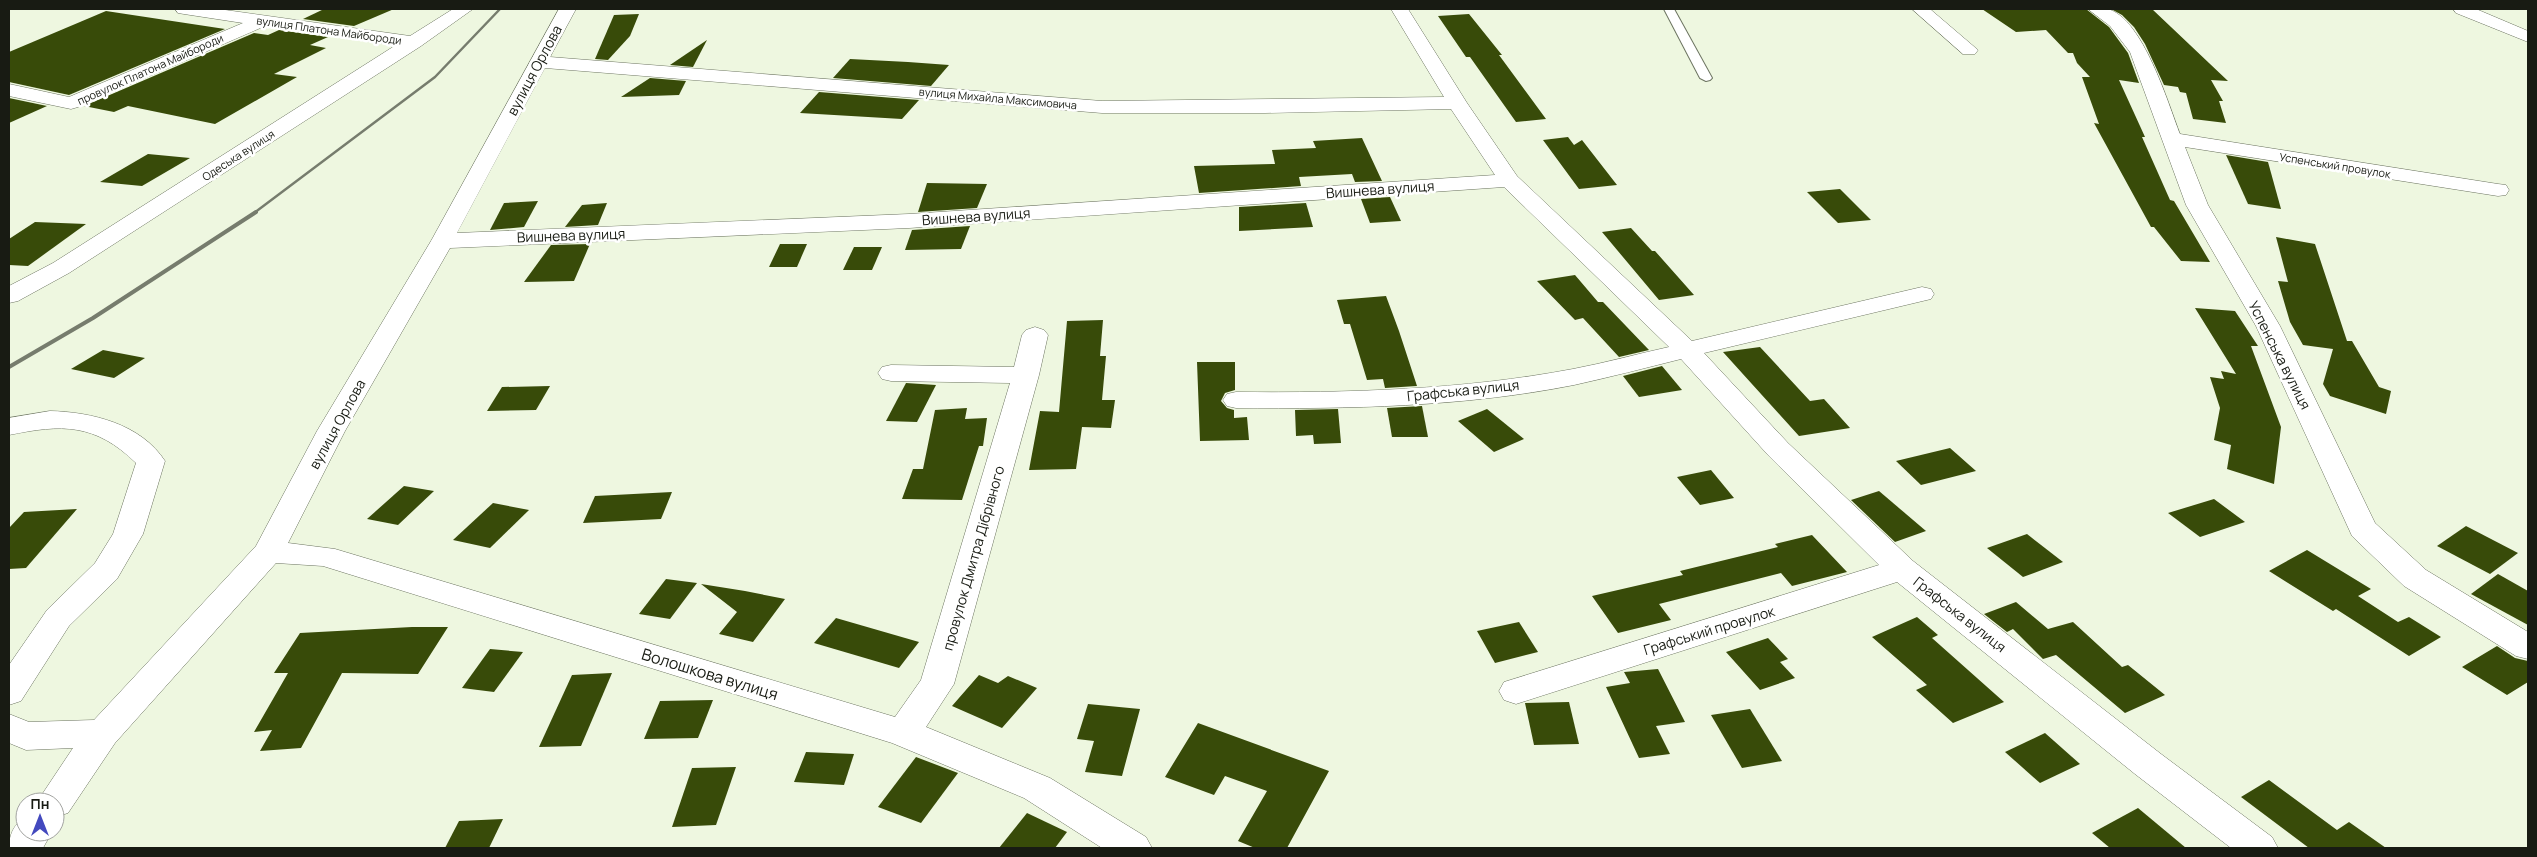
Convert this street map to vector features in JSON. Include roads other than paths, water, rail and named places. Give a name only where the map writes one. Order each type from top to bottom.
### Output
[{"type":"street","name":"вулиця Платона Майбороди","points":[[184,9],[415,42]]},
{"type":"street","name":"Одеська вулиця","points":[[9,296],[61,268],[464,9]]},
{"type":"street","name":"вулиця Орлова","points":[[61,792],[102,734],[268,552],[331,431],[442,241],[567,9]]},
{"type":"street","name":"Графська вулиця","points":[[1400,9],[1457,103],[1509,180],[1687,350],[1778,448],[1902,569],[1942,598],[2148,764],[2259,848]]},
{"type":"street","points":[[1920,9],[1969,50]]},
{"type":"street","name":"Успенська вулиця","points":[[2097,9],[2116,22],[2140,51],[2198,205],[2268,326],[2363,529],[2415,578],[2528,647]]},
{"type":"street","points":[[2462,9],[2528,37]]},
{"type":"street","name":"провулок Платона Майбороди","points":[[9,90],[71,104],[261,21]]},
{"type":"street","name":"вулиця Михайла Максимовича","points":[[539,62],[1102,107],[1265,107],[1457,103]]},
{"type":"street","name":"Успенський провулок","points":[[2173,139],[2498,190]]},
{"type":"street","name":"Вишнева вулиця","points":[[442,241],[909,221],[1509,180]]},
{"type":"street","name":"Графська вулиця","points":[[1236,400],[1345,401],[1478,391],[1573,377],[1922,294]]},
{"type":"street","name":"провулок Дмитра Дібрівного","points":[[903,733],[936,684],[1026,375],[1035,335]]},
{"type":"street","points":[[890,373],[1026,375]]},
{"type":"street","points":[[9,426],[23,422],[67,418],[119,434],[151,461],[128,534],[124,541],[106,570],[58,618],[9,692]]},
{"type":"street","name":"Волошкова вулиця","points":[[268,552],[324,556],[903,733],[1037,788],[1134,848]]},
{"type":"street","name":"Графський провулок","points":[[1516,691],[1902,569]]},
{"type":"street","points":[[9,728],[26,736],[102,734]]},
{"type":"lane","points":[[1669,9],[1706,78]]},
{"type":"railway","points":[[254,213],[435,77],[500,9]]},
{"type":"railway","points":[[9,367],[93,318],[256,212]]}]
